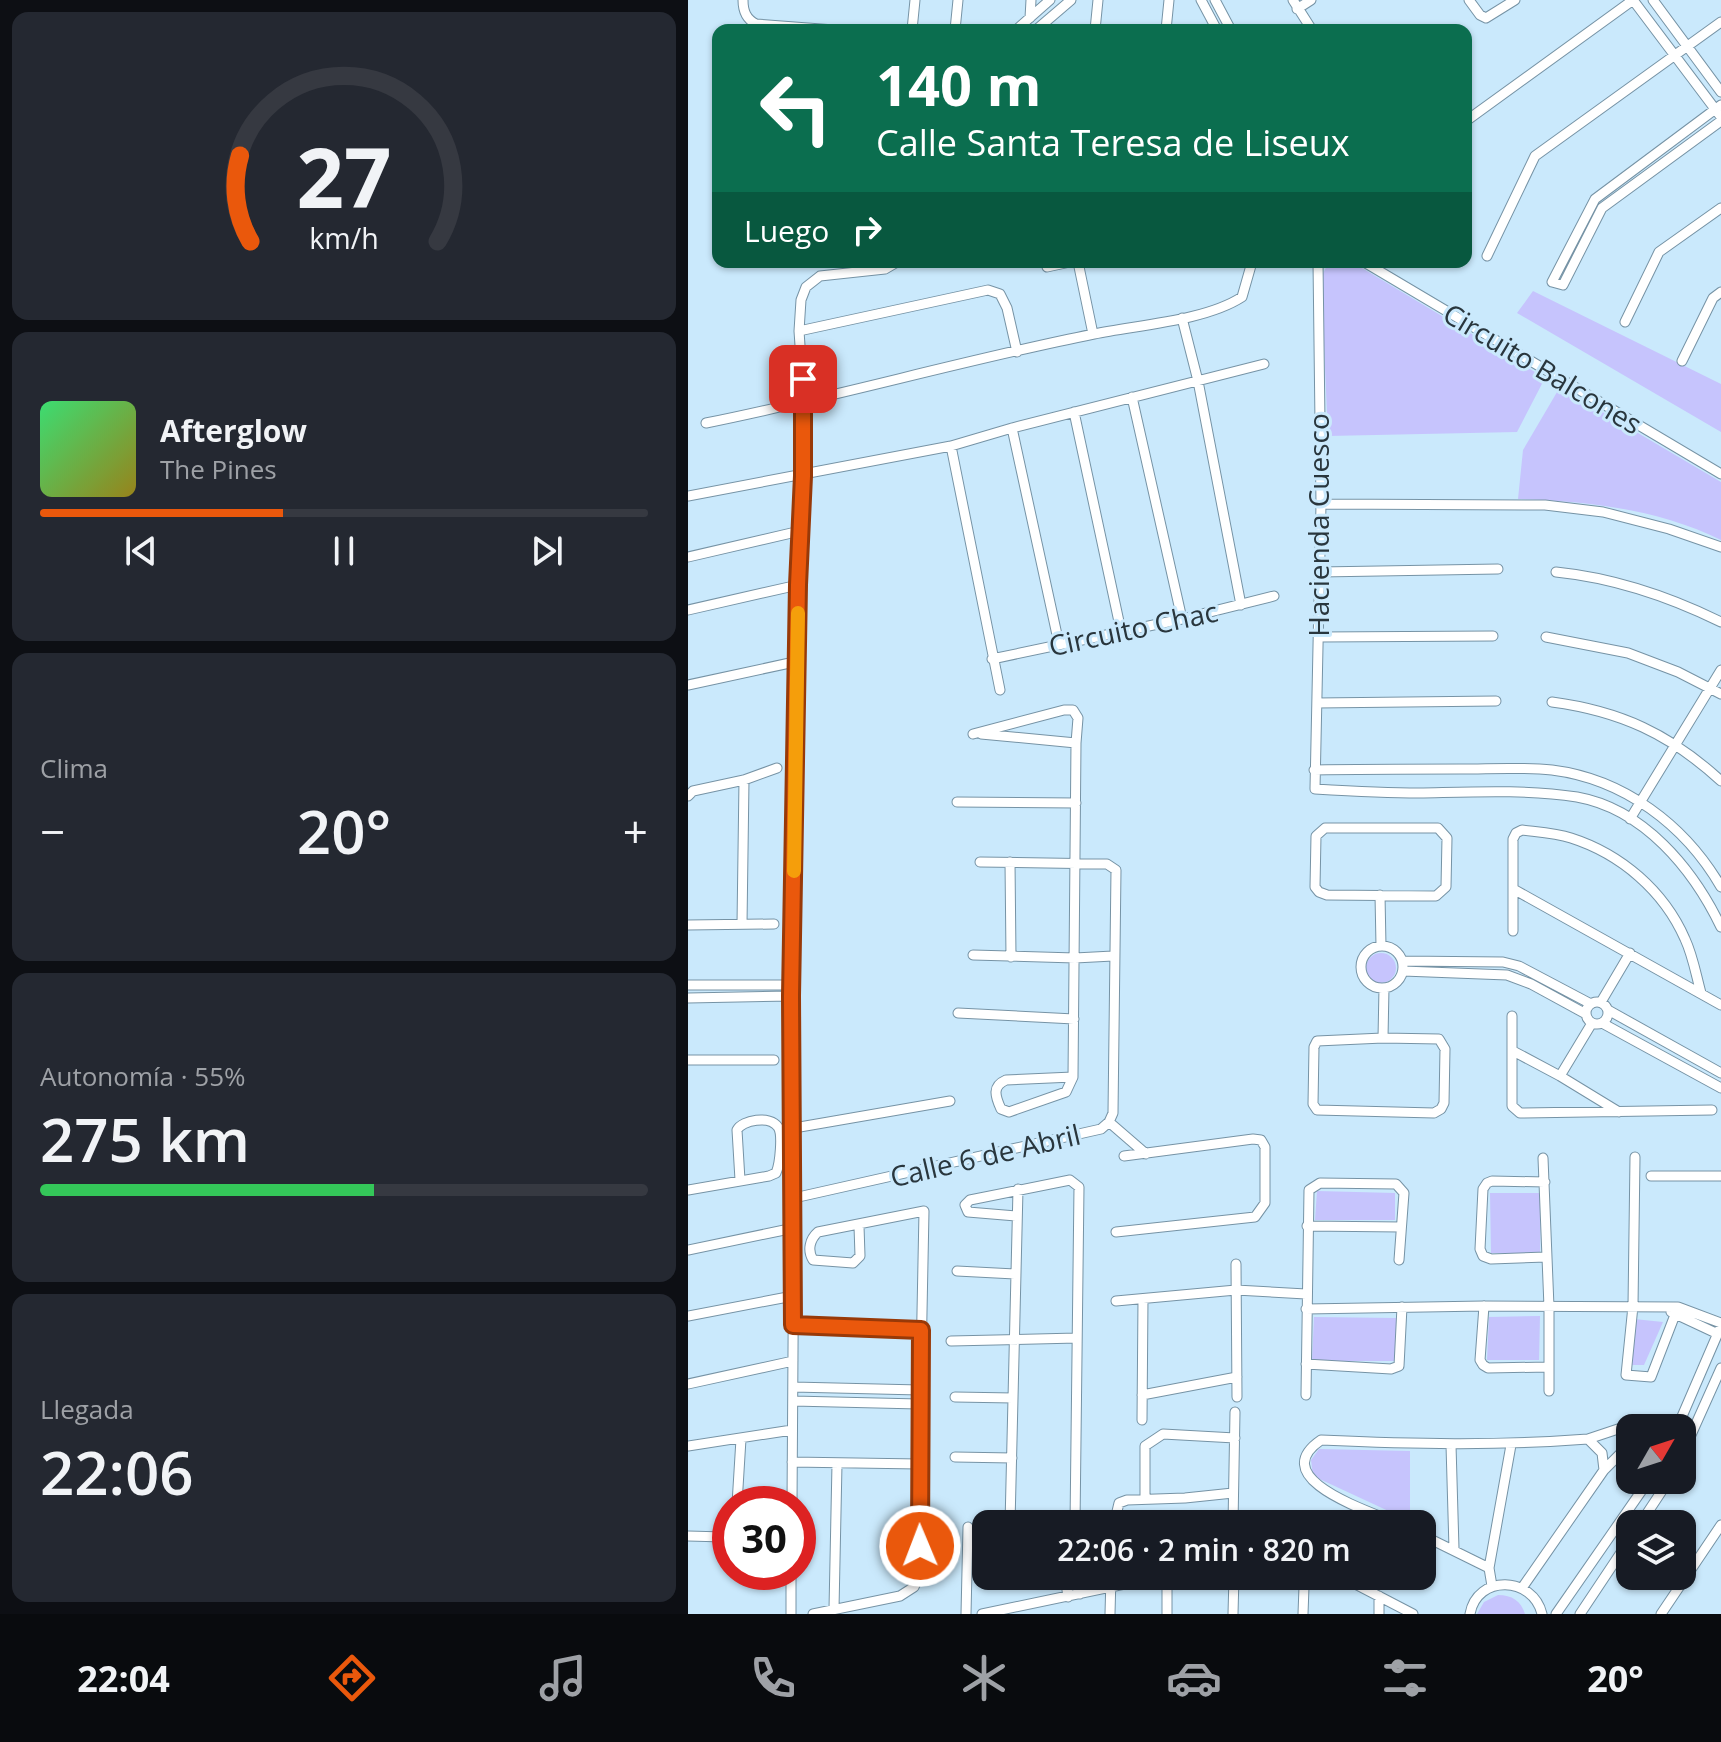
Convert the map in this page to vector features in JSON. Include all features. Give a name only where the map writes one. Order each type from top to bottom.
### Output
[{"type":"street","points":[[743,0],[743,10],[749,21],[756,24]]},
{"type":"street","points":[[913,24],[915,0]]},
{"type":"street","points":[[956,24],[958,0]]},
{"type":"street","points":[[1030,18],[1031,0]]},
{"type":"street","points":[[1023,24],[1050,0]]},
{"type":"street","points":[[1043,24],[1071,0]]},
{"type":"street","points":[[1096,24],[1098,0]]},
{"type":"street","points":[[1167,24],[1169,0]]},
{"type":"street","points":[[1201,0],[1214,24]]},
{"type":"street","points":[[1215,0],[1228,24]]},
{"type":"street","points":[[1308,24],[1295,4],[1311,0]]},
{"type":"street","points":[[1469,0],[1486,18],[1515,0]]},
{"type":"street","points":[[1472,117],[1633,0],[1720,113]]},
{"type":"street","points":[[1653,0],[1721,92]]},
{"type":"street","points":[[1487,256],[1535,156],[1721,22]]},
{"type":"street","points":[[1720,113],[1602,208],[1563,285],[1552,282],[1595,199],[1720,113]]},
{"type":"street","points":[[1621,180],[1628,189]]},
{"type":"street","points":[[1625,322],[1659,252],[1721,208]]},
{"type":"street","points":[[792,1486],[794,1128],[791,996],[798,585],[803,476],[801,300],[806,287],[820,276],[887,268]]},
{"type":"street","points":[[1079,268],[1093,334]]},
{"type":"street","points":[[706,423],[804,403],[1093,334],[1182,318],[1233,303],[1242,297],[1250,268]]},
{"type":"street","name":"Hacienda Cuesco","points":[[1318,268],[1321,504],[1315,789],[1413,793],[1496,791],[1578,797],[1607,806],[1630,819]]},
{"type":"street","name":"Circuito Balcones","points":[[1374,268],[1721,474]]},
{"type":"street","points":[[799,331],[988,290],[1000,294],[1007,308],[1017,352]]},
{"type":"street","points":[[1682,361],[1713,298],[1721,292]]},
{"type":"street","points":[[1182,318],[1198,381],[1241,605]]},
{"type":"street","points":[[688,496],[951,446],[1264,364]]},
{"type":"street","points":[[1132,397],[1182,619]]},
{"type":"street","points":[[1074,412],[1121,631]]},
{"type":"street","points":[[1012,428],[1059,644]]},
{"type":"street","points":[[951,446],[1000,690]]},
{"type":"street","points":[[1321,504],[1545,505],[1603,512],[1669,529],[1721,547]]},
{"type":"street","points":[[688,557],[800,531]]},
{"type":"street","points":[[1320,572],[1498,569]]},
{"type":"street","points":[[1556,572],[1606,579],[1645,590],[1721,622]]},
{"type":"street","points":[[688,610],[798,585]]},
{"type":"street","name":"Circuito Chac","points":[[992,659],[1274,596]]},
{"type":"street","points":[[1319,637],[1493,636]]},
{"type":"street","points":[[1546,637],[1628,653],[1678,672],[1721,694]]},
{"type":"street","points":[[688,685],[799,661]]},
{"type":"street","points":[[1721,670],[1630,819],[1653,834],[1690,872],[1721,927]]},
{"type":"street","points":[[1317,703],[1496,701]]},
{"type":"street","points":[[1552,702],[1614,714],[1691,753],[1721,781]]},
{"type":"street","points":[[1073,1077],[1006,1080],[998,1083],[995,1089],[997,1102],[1001,1109],[1009,1112],[1066,1092],[1073,1077],[1078,718],[1073,710],[1064,710],[973,734],[1076,743]]},
{"type":"street","points":[[688,796],[693,791],[744,780],[777,768]]},
{"type":"street","points":[[1314,770],[1552,770],[1592,779],[1641,801],[1683,837],[1721,887]]},
{"type":"street","points":[[742,924],[744,780]]},
{"type":"street","points":[[957,802],[1076,803]]},
{"type":"street","points":[[1325,828],[1438,828],[1444,832],[1447,838],[1446,887],[1442,893],[1436,896],[1380,895],[1327,895],[1319,892],[1315,887],[1316,836],[1319,832],[1325,828]]},
{"type":"street","points":[[1513,931],[1513,839],[1516,833],[1522,830],[1569,837],[1611,855],[1639,875],[1665,906],[1685,939],[1701,993]]},
{"type":"street","points":[[980,862],[1075,863]]},
{"type":"street","points":[[1010,862],[1011,957]]},
{"type":"street","name":"Calle 6 de Abril","points":[[794,1198],[1101,1129],[1109,1122],[1113,1113],[1116,870],[1112,866],[1075,863]]},
{"type":"street","points":[[1515,890],[1721,1005]]},
{"type":"street","points":[[1380,895],[1381,946]]},
{"type":"street","points":[[688,925],[774,924]]},
{"type":"street","points":[[1381,946],[1390,948],[1403,966],[1400,979],[1393,986],[1384,988],[1374,987],[1362,973],[1365,955],[1381,946]]},
{"type":"street","points":[[1560,1076],[1630,953]]},
{"type":"street","points":[[973,955],[1113,956]]},
{"type":"street","points":[[1403,966],[1503,962],[1519,966],[1600,1005],[1721,1073]]},
{"type":"street","points":[[1403,966],[1507,975],[1531,984],[1721,1088]]},
{"type":"street","points":[[688,985],[792,985]]},
{"type":"street","points":[[1383,1038],[1384,988]]},
{"type":"street","points":[[688,998],[791,996]]},
{"type":"street","points":[[1593,1020],[1608,1015],[1600,1005]]},
{"type":"street","points":[[958,1013],[1074,1019]]},
{"type":"street","points":[[1512,1016],[1512,1106],[1520,1113],[1712,1110]]},
{"type":"street","points":[[1383,1038],[1439,1039],[1443,1042],[1444,1103],[1441,1109],[1434,1113],[1317,1110],[1313,1104],[1314,1047],[1317,1041],[1383,1038]]},
{"type":"street","points":[[1513,1051],[1619,1112]]},
{"type":"street","points":[[688,1060],[774,1060]]},
{"type":"street","points":[[794,1128],[950,1101]]},
{"type":"street","points":[[688,1190],[740,1180],[776,1173],[780,1129],[776,1124],[744,1121],[739,1125],[740,1180]]},
{"type":"street","points":[[1109,1122],[1146,1154]]},
{"type":"street","points":[[1116,1232],[1255,1217],[1265,1203],[1265,1147],[1261,1140],[1124,1156]]},
{"type":"street","points":[[1635,1157],[1633,1306],[1626,1375],[1651,1377],[1676,1311]]},
{"type":"street","points":[[1543,1158],[1549,1391]]},
{"type":"street","points":[[1651,1176],[1721,1176]]},
{"type":"street","points":[[1016,1216],[968,1212],[965,1205],[970,1200],[1070,1180],[1079,1187],[1075,1510]]},
{"type":"street","points":[[1545,1182],[1487,1183],[1483,1189],[1480,1249],[1483,1256],[1491,1259],[1546,1257]]},
{"type":"street","points":[[1306,1395],[1307,1226],[1309,1190],[1313,1185],[1401,1186],[1404,1193],[1399,1260]]},
{"type":"street","points":[[1010,1510],[1018,1189]]},
{"type":"street","points":[[813,1614],[900,1596],[914,1587],[920,1574],[919,1404],[924,1211],[818,1232],[811,1241],[813,1260],[853,1263],[858,1260],[859,1226]]},
{"type":"street","points":[[1307,1226],[1401,1227]]},
{"type":"street","points":[[688,1250],[794,1228]]},
{"type":"street","points":[[1236,1264],[1237,1397]]},
{"type":"street","points":[[957,1271],[1015,1274]]},
{"type":"street","points":[[1116,1301],[1236,1290],[1306,1294]]},
{"type":"street","points":[[688,1316],[793,1296]]},
{"type":"street","points":[[1142,1420],[1143,1299]]},
{"type":"street","points":[[1484,1306],[1480,1360],[1483,1365],[1488,1368],[1548,1367]]},
{"type":"street","points":[[1306,1309],[1633,1306],[1676,1311],[1720,1328],[1683,1414]]},
{"type":"street","points":[[1306,1364],[1391,1369],[1399,1366],[1402,1307]]},
{"type":"street","points":[[793,1325],[921,1330]]},
{"type":"street","points":[[951,1341],[1077,1338]]},
{"type":"street","points":[[688,1384],[793,1361]]},
{"type":"street","points":[[1696,1424],[1721,1368]]},
{"type":"street","points":[[1142,1395],[1237,1377]]},
{"type":"street","points":[[793,1387],[920,1390]]},
{"type":"street","points":[[955,1397],[1013,1398]]},
{"type":"street","points":[[793,1401],[919,1404]]},
{"type":"street","points":[[1233,1510],[1235,1412]]},
{"type":"street","points":[[688,1446],[792,1430]]},
{"type":"street","points":[[1369,1510],[1320,1487],[1308,1477],[1303,1462],[1308,1449],[1321,1440],[1511,1445],[1588,1439],[1616,1430]]},
{"type":"street","points":[[1145,1498],[1145,1446],[1153,1439],[1163,1434],[1235,1438]]},
{"type":"street","points":[[738,1486],[741,1439]]},
{"type":"street","points":[[1588,1439],[1602,1453],[1604,1470]]},
{"type":"street","points":[[1451,1445],[1454,1549]]},
{"type":"street","points":[[1492,1586],[1489,1568],[1511,1445]]},
{"type":"street","points":[[955,1457],[1012,1458]]},
{"type":"street","points":[[1522,1588],[1604,1470],[1616,1458]]},
{"type":"street","points":[[792,1462],[919,1464]]},
{"type":"street","points":[[834,1609],[837,1464]]},
{"type":"street","points":[[1117,1510],[1119,1503],[1145,1498],[1233,1493]]},
{"type":"street","points":[[1556,1614],[1639,1494]]},
{"type":"street","points":[[1661,1614],[1721,1525]]},
{"type":"street","points":[[966,1614],[968,1527]]},
{"type":"street","points":[[688,1536],[712,1537]]},
{"type":"street","points":[[1436,1541],[1489,1568]]},
{"type":"street","points":[[1580,1614],[1616,1560]]},
{"type":"street","points":[[1470,1614],[1471,1606],[1481,1593],[1492,1586],[1508,1584],[1522,1588],[1533,1596],[1542,1614]]},
{"type":"street","points":[[791,1590],[791,1614]]},
{"type":"street","points":[[1067,1590],[1068,1597]]},
{"type":"street","points":[[1080,1590],[1080,1594]]},
{"type":"street","points":[[982,1614],[1089,1590]]},
{"type":"street","points":[[1110,1590],[1110,1614]]},
{"type":"street","points":[[1166,1590],[1167,1614]]},
{"type":"street","points":[[1233,1614],[1234,1590]]},
{"type":"street","points":[[1302,1590],[1303,1614]]},
{"type":"street","points":[[1367,1590],[1413,1614]]},
{"type":"street","points":[[1379,1596],[1379,1614]]},
{"type":"shaded area","points":[[1326,268],[1362,268],[1545,378],[1517,432],[1328,436],[1321,277]]},
{"type":"shaded area","points":[[1533,291],[1721,384],[1721,432],[1517,313]]},
{"type":"shaded area","points":[[1560,387],[1721,482],[1721,540],[1697,529],[1647,514],[1570,502],[1518,499],[1523,450]]},
{"type":"shaded area","points":[[1381,953],[1387,954],[1395,962],[1395,974],[1387,982],[1381,983],[1375,982],[1367,974],[1366,968],[1367,962],[1375,954]]},
{"type":"shaded area","points":[[1317,1191],[1395,1193],[1395,1220],[1315,1220]]},
{"type":"shaded area","points":[[1490,1193],[1541,1193],[1540,1253],[1491,1253]]},
{"type":"shaded area","points":[[1540,1316],[1539,1360],[1487,1360],[1489,1317]]},
{"type":"shaded area","points":[[1314,1317],[1396,1318],[1396,1361],[1312,1361]]},
{"type":"shaded area","points":[[1634,1319],[1663,1322],[1644,1365],[1632,1365]]},
{"type":"shaded area","points":[[1319,1449],[1410,1451],[1410,1510],[1386,1510],[1313,1476],[1311,1460]]},
{"type":"shaded area","points":[[1498,1595],[1515,1600],[1525,1614],[1477,1614],[1484,1602]]},
{"type":"slow traffic","points":[[794,871],[798,613]]},
{"type":"route","points":[[803,379],[791,996],[793,1325],[921,1330],[920,1546]]}]
